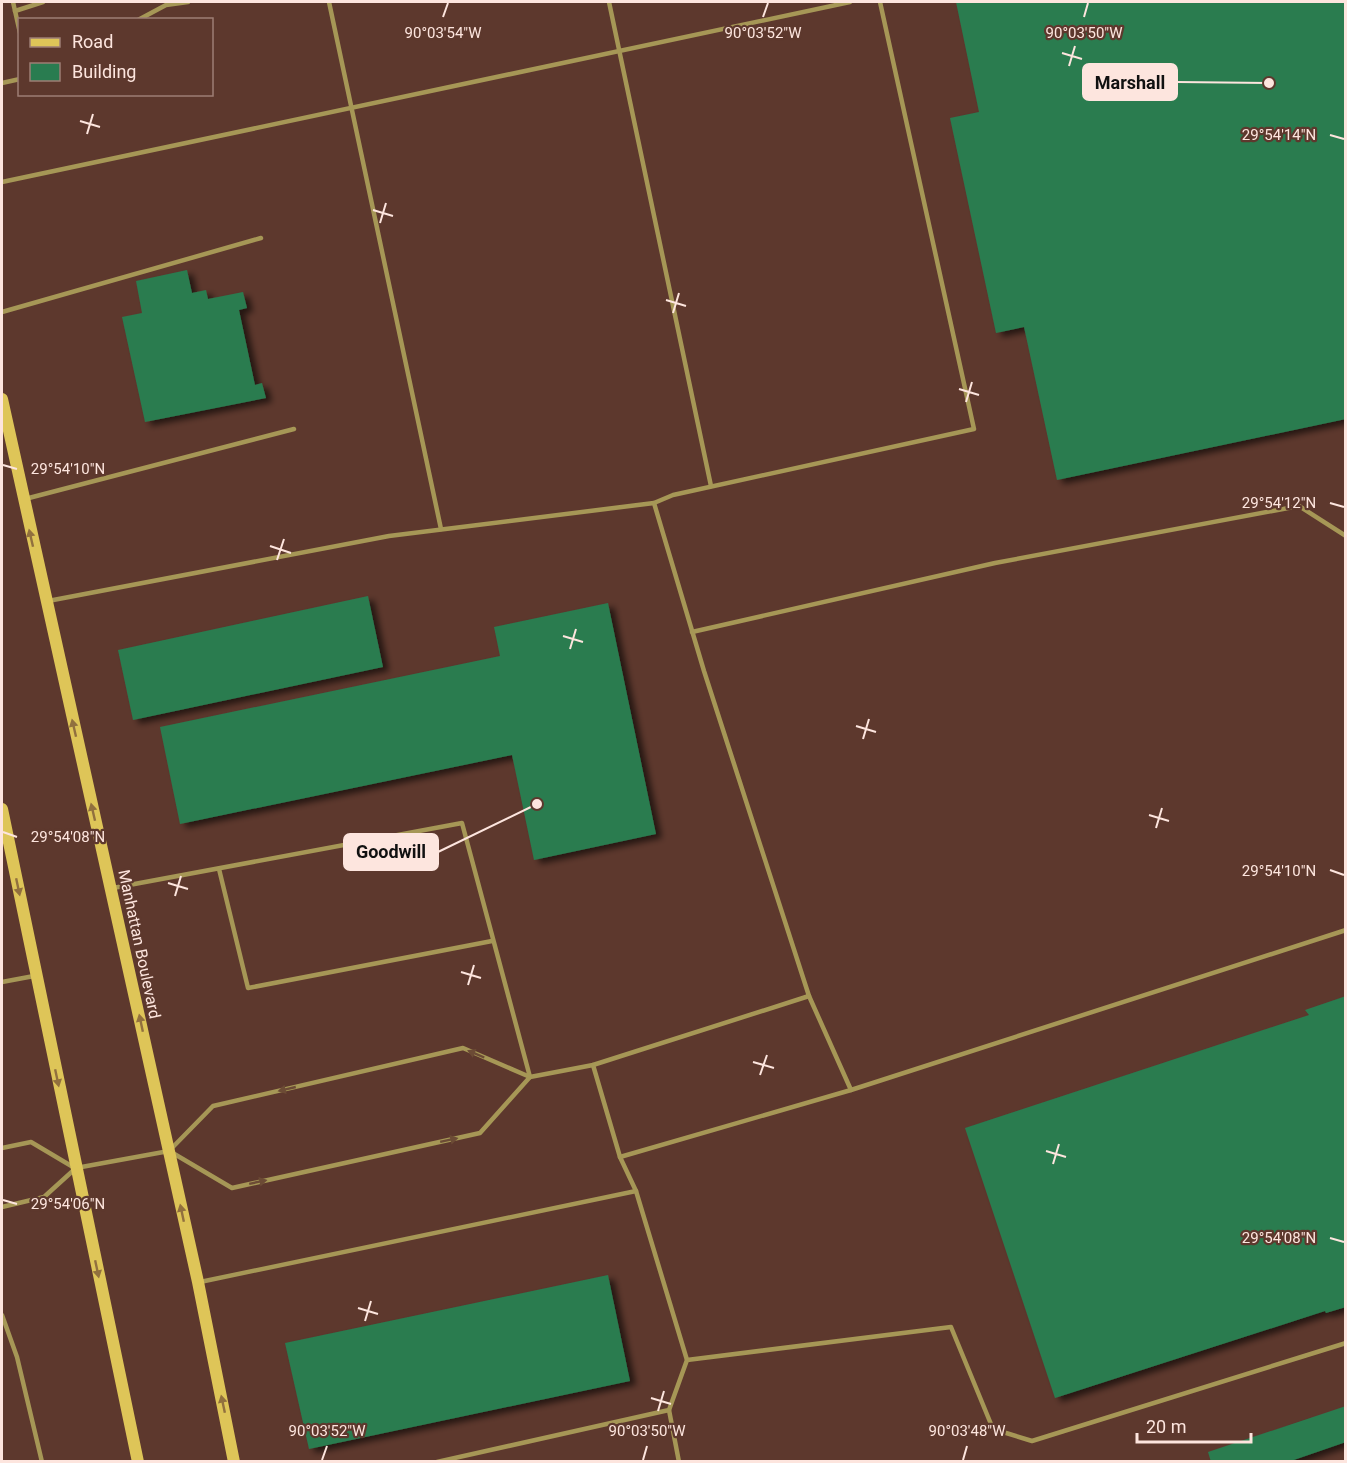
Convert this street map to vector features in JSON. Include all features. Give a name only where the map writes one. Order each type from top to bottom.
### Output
[{"type":"street","name":"Manhattan Boulevard","points":[[2,399],[22,500],[198,1282],[234,1461]]},
{"type":"street","points":[[2,809],[138,1461]]},
{"type":"lane","points":[[13,2],[18,24]]},
{"type":"lane","points":[[15,11],[43,2]]},
{"type":"lane","points":[[141,18],[165,3],[188,2]]},
{"type":"lane","points":[[329,2],[441,530]]},
{"type":"lane","points":[[609,2],[711,486]]},
{"type":"lane","points":[[2,182],[850,2]]},
{"type":"lane","points":[[46,601],[389,536],[654,503],[673,495],[711,486],[974,429],[880,2]]},
{"type":"lane","points":[[2,83],[18,79]]},
{"type":"lane","points":[[2,312],[261,238]]},
{"type":"lane","points":[[22,500],[294,429]]},
{"type":"lane","points":[[654,503],[692,632],[809,996],[851,1090]]},
{"type":"lane","points":[[692,632],[995,563],[1299,506],[1346,536]]},
{"type":"lane","points":[[111,889],[462,823],[530,1077]]},
{"type":"lane","points":[[219,868],[248,988],[492,941]]},
{"type":"lane","points":[[620,1157],[851,1090],[1346,930]]},
{"type":"lane","points":[[2,982],[36,975]]},
{"type":"lane","points":[[2,1207],[45,1197],[76,1168],[169,1151],[213,1106],[463,1048],[530,1077],[593,1065],[809,996]]},
{"type":"lane","points":[[593,1065],[620,1157],[636,1191],[687,1360],[669,1410],[679,1461]]},
{"type":"lane","points":[[169,1151],[232,1188],[480,1133],[530,1077]]},
{"type":"lane","points":[[2,1148],[31,1142],[76,1168]]},
{"type":"lane","points":[[198,1282],[636,1191]]},
{"type":"lane","points":[[2,1315],[17,1357],[42,1461]]},
{"type":"lane","points":[[687,1360],[951,1327],[993,1429],[1032,1441],[1346,1343]]},
{"type":"lane","points":[[437,1461],[669,1410]]},
{"type":"building","points":[[956,2],[1346,2],[1346,419],[1057,480],[1024,327],[996,333],[950,118],[979,112]]},
{"type":"building","points":[[187,270],[192,293],[206,290],[208,299],[243,292],[247,308],[239,310],[255,385],[262,383],[266,398],[145,422],[122,317],[142,313],[136,281]]},
{"type":"building","points":[[368,596],[383,667],[133,720],[118,650]]},
{"type":"building","points":[[608,603],[656,834],[534,860],[512,755],[180,824],[160,727],[500,656],[494,627]]},
{"type":"building","points":[[1346,996],[1346,1307],[1326,1313],[1325,1311],[1055,1398],[965,1128],[1309,1015],[1305,1010]]},
{"type":"building","points":[[608,1275],[630,1381],[309,1449],[285,1343]]},
{"type":"building","points":[[1346,1406],[1346,1442],[1288,1462],[1211,1462],[1208,1452]]},
{"type":"place","name":"Marshall","points":[[1269,83]]},
{"type":"place","name":"Goodwill","points":[[537,804]]}]
